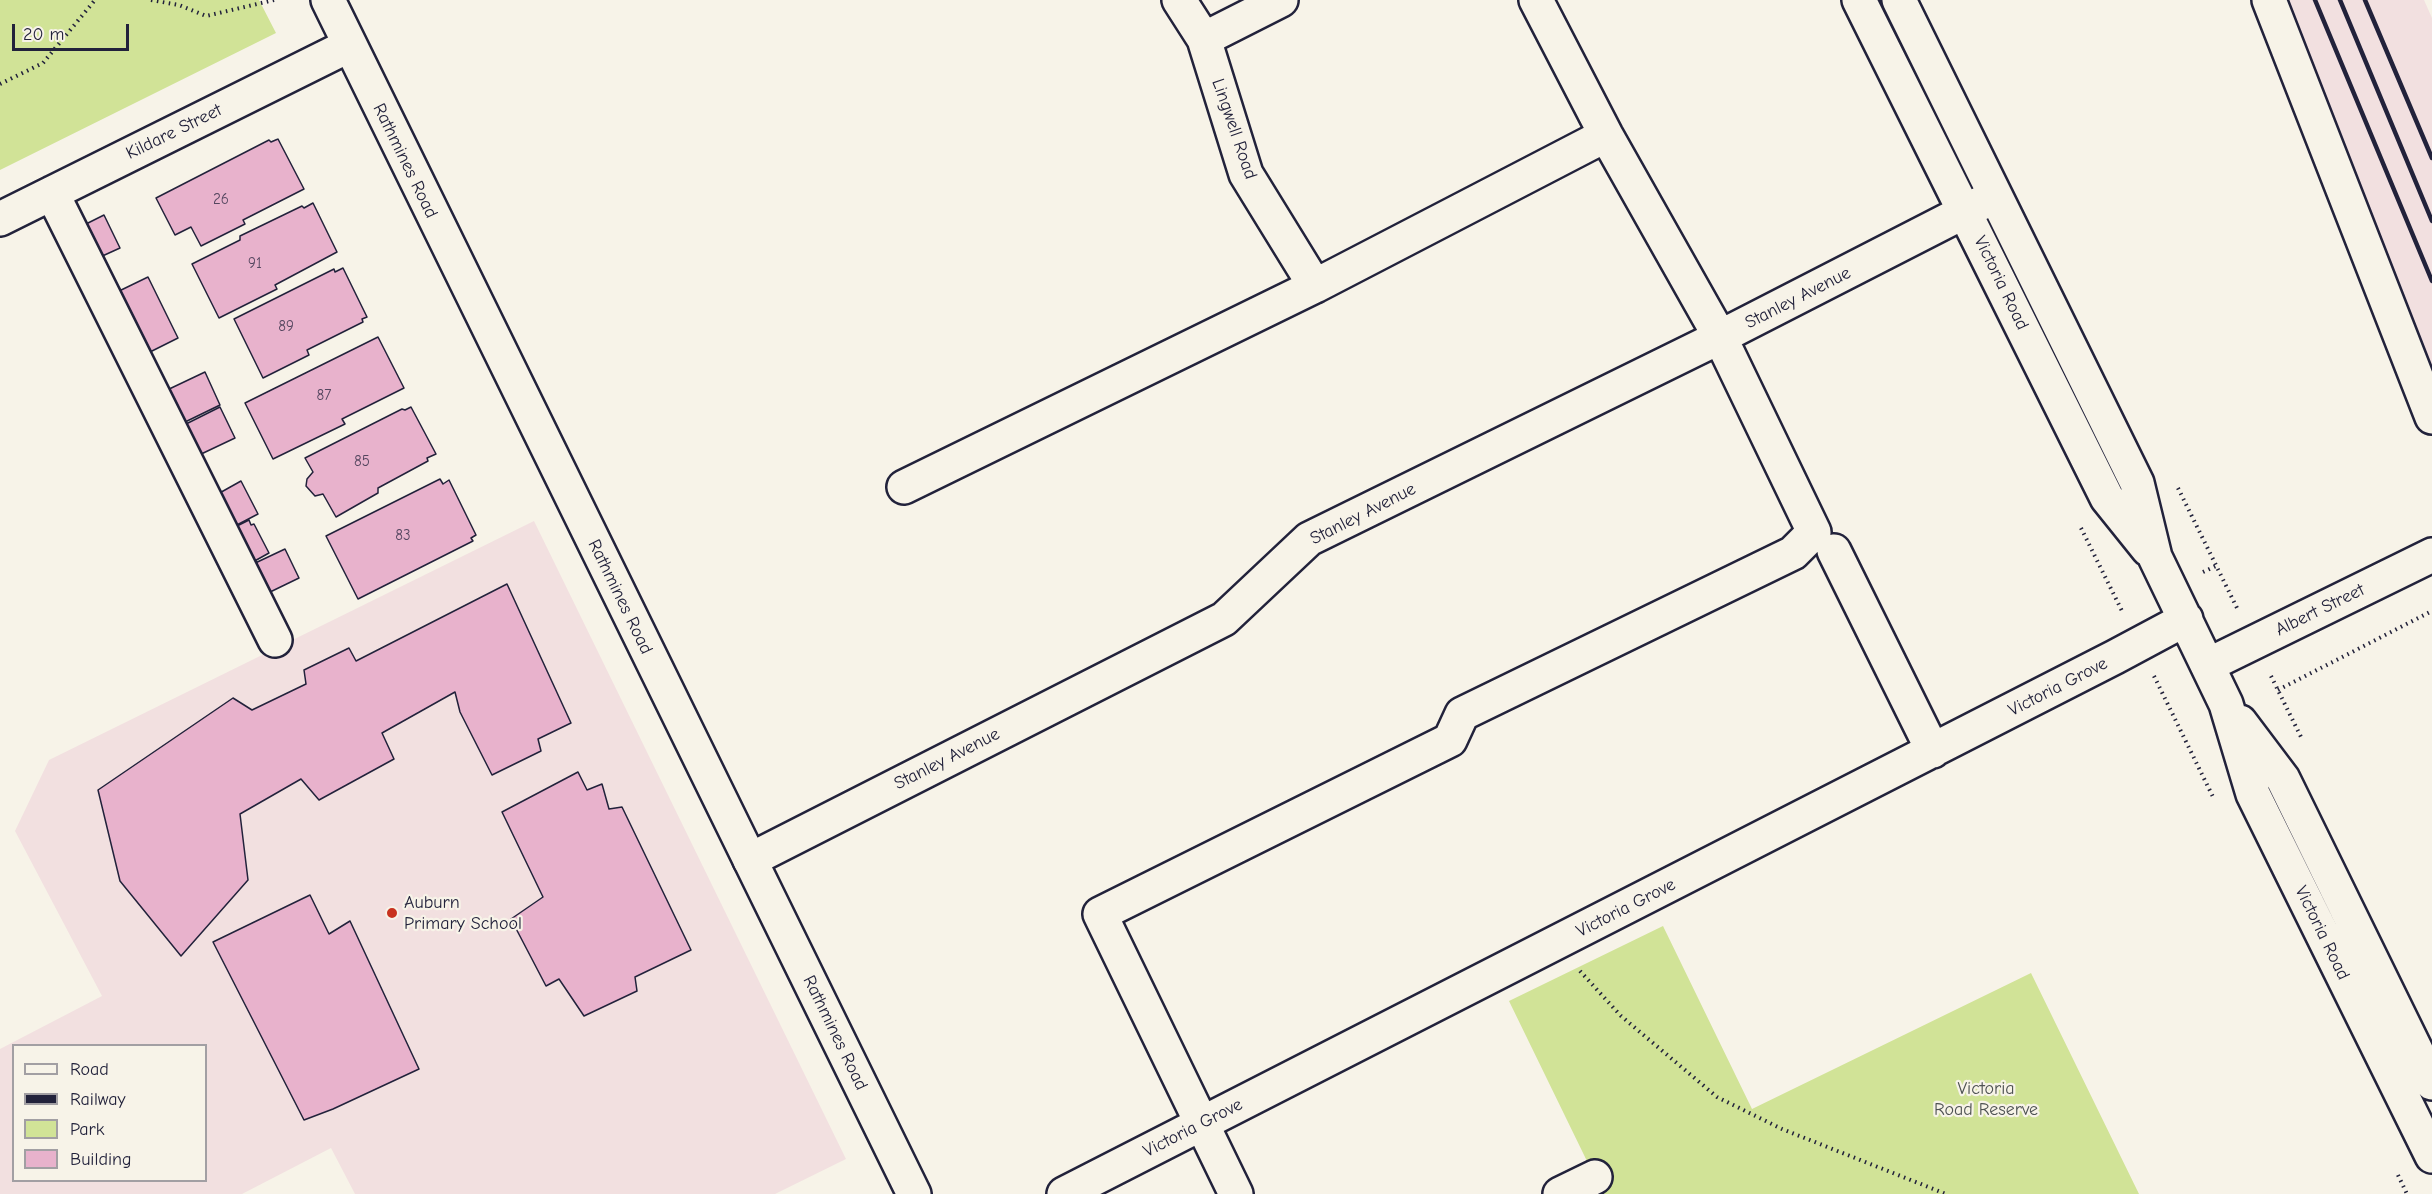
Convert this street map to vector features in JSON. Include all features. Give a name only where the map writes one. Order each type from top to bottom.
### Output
[{"type":"street","name":"Rathmines Road","points":[[328,0],[348,46],[914,1194]]},
{"type":"street","name":"Lingwell Road","points":[[1179,0],[1204,39],[1246,174],[1315,286]]},
{"type":"street","points":[[1204,39],[1281,0]]},
{"type":"street","points":[[1236,1194],[1100,914],[1450,740],[1462,714],[1793,553],[1814,532],[1720,338],[1606,135],[1536,0]]},
{"type":"street","name":"Victoria Road","points":[[1859,0],[2108,498],[2155,557],[2186,619],[2226,704],[2253,794],[2432,1156]]},
{"type":"street","name":"Victoria Road","points":[[1899,0],[2137,483],[2155,557]]},
{"type":"street","points":[[2269,0],[2432,417]]},
{"type":"street","name":"Kildare Street","points":[[0,219],[348,46]]},
{"type":"street","points":[[904,487],[1315,286],[1606,135]]},
{"type":"street","points":[[52,193],[275,640]]},
{"type":"street","name":"Stanley Avenue","points":[[750,860],[1224,619],[1309,539],[1720,338],[1995,196]]},
{"type":"street","points":[[1834,551],[1933,751]]},
{"type":"street","name":"Albert Street","points":[[2208,665],[2432,555]]},
{"type":"street","name":"Victoria Grove","points":[[1064,1194],[1933,751],[2186,619]]},
{"type":"street","name":"Victoria Road","points":[[2226,704],[2283,779],[2432,1083]]},
{"type":"street","points":[[1560,1194],[1595,1177]]},
{"type":"path","points":[[0,84],[44,63],[95,0]]},
{"type":"path","points":[[151,0],[178,5],[206,16],[274,0]]},
{"type":"path","points":[[2176,483],[2303,741]]},
{"type":"path","points":[[2076,517],[2127,651],[2217,806]]},
{"type":"path","points":[[2278,690],[2432,611]]},
{"type":"path","points":[[1555,944],[1621,1016],[1717,1097],[1782,1129],[1946,1194]]},
{"type":"path","points":[[2397,1172],[2407,1194]]},
{"type":"shaded area","points":[[2285,0],[2424,0],[2432,18],[2432,372],[2357,175]]},
{"type":"shaded area","name":"Auburn Primary School","points":[[534,521],[846,1159],[775,1194],[355,1194],[331,1148],[242,1194],[0,1194],[0,1049],[102,996],[15,831],[49,760]]},
{"type":"green space","points":[[0,0],[259,0],[276,33],[0,170]]},
{"type":"green space","name":"Victoria Road Reserve","points":[[1663,926],[1752,1109],[2031,973],[2139,1194],[1603,1194],[1509,1001]]},
{"type":"building","points":[[278,139],[304,189],[243,220],[245,224],[201,246],[191,227],[175,235],[156,198],[269,140],[271,142]]},
{"type":"building","points":[[313,203],[337,252],[275,285],[277,289],[219,318],[192,264],[240,240],[240,236]]},
{"type":"building","points":[[104,215],[120,248],[98,258],[82,226]]},
{"type":"building","points":[[343,268],[367,317],[362,319],[363,322],[307,350],[309,355],[263,378],[234,319],[334,269],[335,272]]},
{"type":"building","points":[[148,277],[178,338],[146,354],[115,293]]},
{"type":"building","points":[[378,337],[404,388],[342,419],[345,424],[273,459],[245,403]]},
{"type":"building","points":[[205,372],[220,405],[181,424],[165,391]]},
{"type":"building","points":[[220,407],[235,438],[197,456],[182,426]]},
{"type":"building","points":[[411,407],[436,454],[427,458],[428,461],[378,488],[378,493],[336,517],[323,494],[315,496],[306,486],[307,479],[313,472],[305,458],[402,409]]},
{"type":"building","points":[[440,479],[443,484],[449,480],[476,535],[471,538],[473,541],[358,599],[326,536]]},
{"type":"building","points":[[241,481],[258,514],[233,527],[216,495]]},
{"type":"building","points":[[249,520],[251,525],[254,524],[269,553],[251,563],[233,528]]},
{"type":"building","points":[[285,549],[299,578],[266,594],[251,565]]},
{"type":"building","points":[[507,584],[571,723],[538,739],[541,751],[492,775],[460,712],[455,692],[382,733],[394,759],[319,800],[301,779],[240,814],[248,880],[181,956],[120,881],[98,790],[233,698],[252,710],[306,684],[304,670],[349,648],[356,661]]},
{"type":"building","points":[[578,772],[587,790],[602,784],[609,809],[622,807],[691,950],[635,977],[637,991],[584,1016],[559,979],[546,986],[511,919],[543,897],[502,812]]},
{"type":"building","points":[[310,895],[329,934],[350,921],[419,1069],[304,1120],[213,942]]},
{"type":"railway","points":[[2315,0],[2432,281]]},
{"type":"railway","points":[[2340,0],[2432,221]]},
{"type":"railway","points":[[2365,0],[2432,158]]},
{"type":"place","name":"Auburn Primary School","points":[[392,913]]}]
